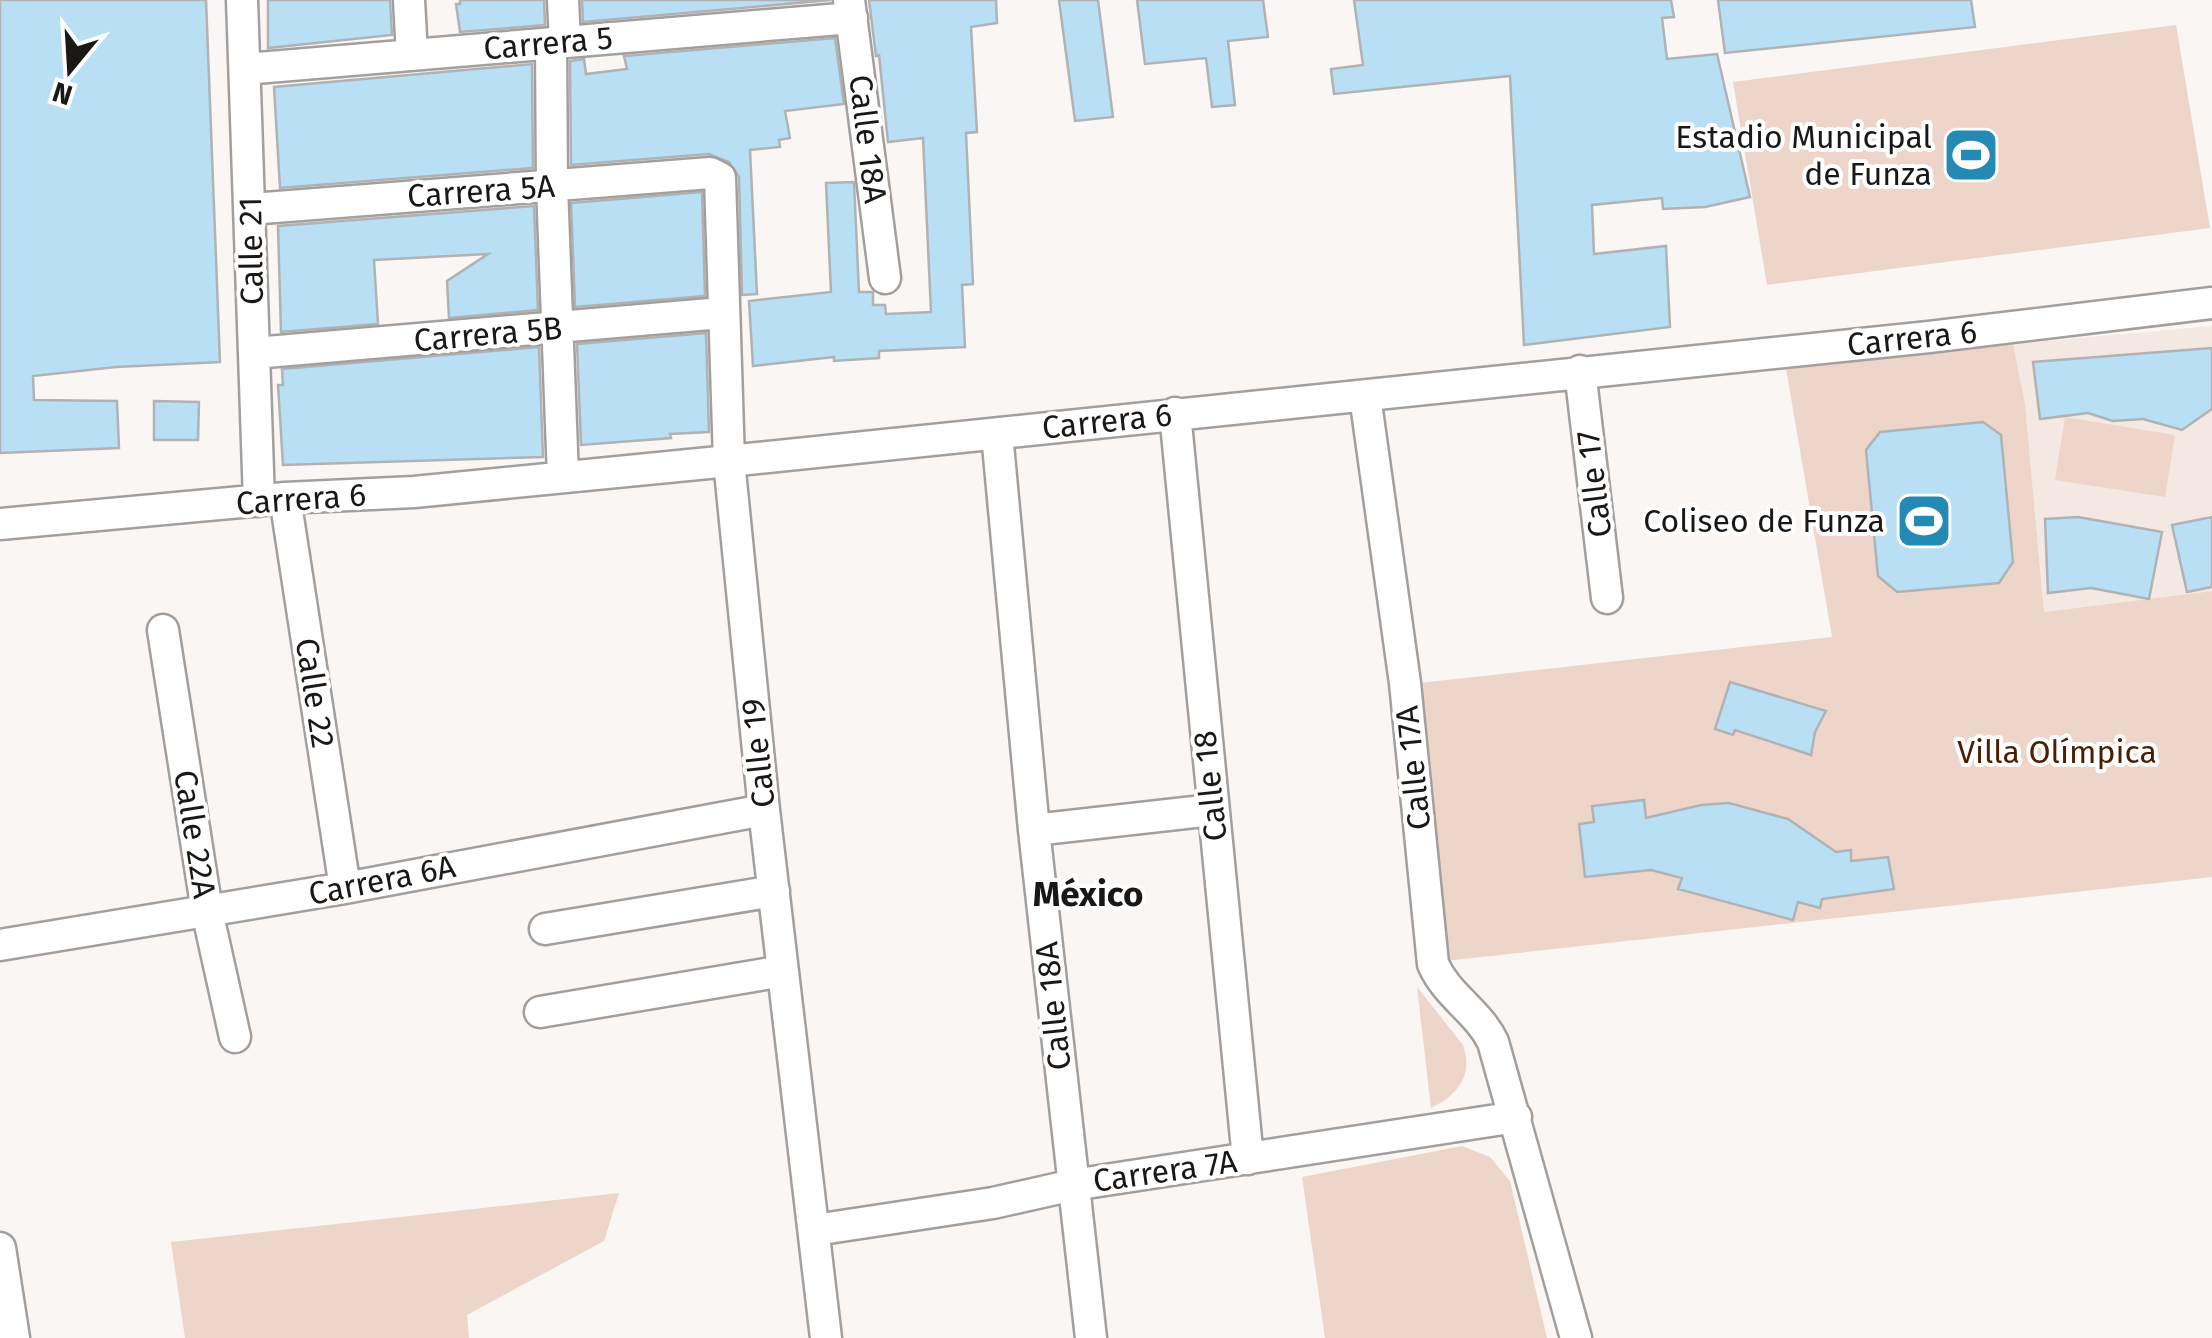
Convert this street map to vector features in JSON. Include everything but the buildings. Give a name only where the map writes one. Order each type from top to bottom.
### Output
[{"type":"street","name":"Calle 21","points":[[242,0],[254,353],[272,500]]},
{"type":"street","points":[[409,0],[412,54]]},
{"type":"street","points":[[562,0],[552,186],[563,478]]},
{"type":"street","name":"Carrera 5","points":[[245,69],[558,43],[851,9]]},
{"type":"street","name":"Calle 18A","points":[[851,9],[885,278]]},
{"type":"street","name":"Carrera 5A","points":[[251,209],[710,172]]},
{"type":"street","name":"Calle 19","points":[[710,172],[720,178],[722,186],[728,461],[826,1338]]},
{"type":"street","name":"Carrera 6","points":[[0,524],[563,478],[1365,396],[1580,370],[1929,337],[2212,303]]},
{"type":"street","name":"Carrera 5B","points":[[254,353],[722,313]]},
{"type":"street","name":"Calle 17","points":[[1580,370],[1608,598]]},
{"type":"street","name":"Calle 17A","points":[[1365,396],[1404,683],[1433,964],[1445,986],[1488,1031],[1516,1117],[1576,1338]]},
{"type":"street","name":"Calle 18","points":[[1175,413],[1248,1159]]},
{"type":"street","name":"Calle 18A","points":[[998,434],[1034,830],[1090,1338]]},
{"type":"street","name":"Calle 22","points":[[272,500],[344,888]]},
{"type":"street","name":"Calle 22A","points":[[163,630],[207,910],[235,1037]]},
{"type":"street","name":"Carrera 6A","points":[[0,945],[344,888],[764,810]]},
{"type":"street","points":[[1034,830],[1212,810]]},
{"type":"street","points":[[544,930],[774,891]]},
{"type":"street","points":[[540,1012],[783,971]]},
{"type":"street","name":"Carrera 7A","points":[[815,1230],[993,1203],[1073,1185],[1516,1117]]},
{"type":"street","points":[[1,1262],[14,1338]]},
{"type":"shaded area","points":[[2212,326],[2212,591],[2044,612],[2025,404],[2013,344]]},
{"type":"green space","name":"Estadio Municipal de Funza","points":[[2176,25],[2210,228],[1767,285],[1733,82]]},
{"type":"green space","name":"Villa Olímpica","points":[[2013,344],[2025,404],[2044,612],[2212,591],[2212,877],[1445,961],[1411,684],[1832,637],[1785,363]]},
{"type":"green space","points":[[2065,417],[2175,435],[2165,497],[2055,480]]},
{"type":"green space","points":[[1417,987],[1463,1045],[1466,1056],[1461,1083],[1449,1097],[1431,1108]]},
{"type":"green space","points":[[1462,1146],[1490,1157],[1510,1181],[1547,1338],[1325,1338],[1302,1177]]},
{"type":"green space","points":[[619,1193],[604,1241],[467,1315],[469,1338],[185,1338],[171,1242]]},
{"type":"place","name":"Estadio Municipal de Funza","points":[[1971,155]]},
{"type":"place","name":"Coliseo de Funza","points":[[1924,521]]},
{"type":"district","name":"México","points":[[1088,894]]}]
